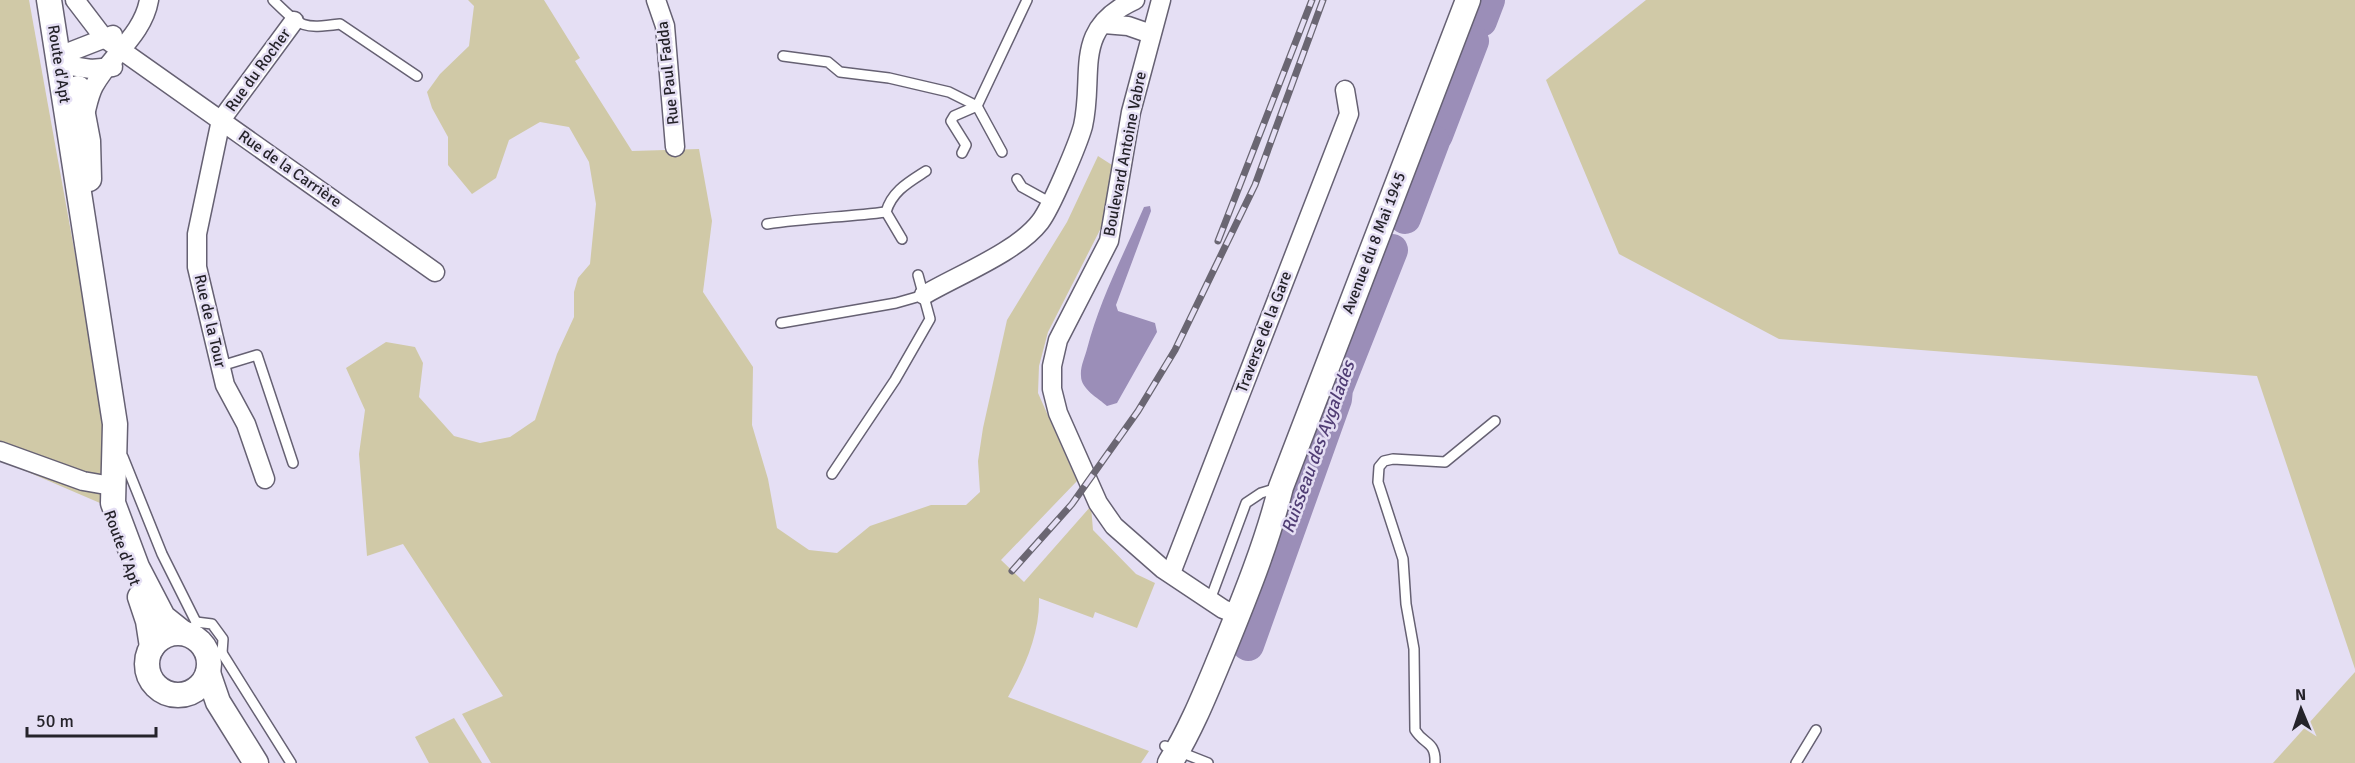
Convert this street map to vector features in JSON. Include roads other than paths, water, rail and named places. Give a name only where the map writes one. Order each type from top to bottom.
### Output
[{"type":"main road","name":"Route d'Apt","points":[[49,0],[84,119],[88,152],[87,235]]},
{"type":"main road","name":"Route d'Apt","points":[[64,0],[68,61],[87,235],[114,423],[113,503],[156,619],[152,647]]},
{"type":"main road","name":"Avenue du 8 Mai 1945","points":[[1167,756],[1201,704],[1224,608],[1271,525],[1281,487],[1468,0]]},
{"type":"main road","name":"Route d'Apt","points":[[114,423],[106,485],[106,504],[156,619],[202,646]]},
{"type":"main road","points":[[202,646],[171,633],[160,638],[152,647],[147,659],[147,671],[162,691],[182,695],[210,712],[242,763]]},
{"type":"main road","points":[[182,695],[198,688],[202,646]]},
{"type":"main road","points":[[202,646],[218,702],[256,763]]},
{"type":"street","points":[[75,0],[104,38],[107,67]]},
{"type":"street","name":"Rue Paul Fadda","points":[[656,0],[665,26],[675,147]]},
{"type":"street","points":[[924,295],[1028,237],[1042,220],[1083,126],[1087,57],[1104,24],[1115,9],[1135,0]]},
{"type":"street","name":"Boulevard Antoine Vabre","points":[[1161,0],[1131,112],[1109,241],[1058,340],[1052,366],[1052,389],[1058,413],[1098,503],[1114,526],[1171,573],[1224,608]]},
{"type":"street","points":[[68,61],[104,38],[126,30],[148,6]]},
{"type":"street","points":[[84,119],[93,87],[122,49],[148,6]]},
{"type":"street","name":"Rue du Rocher","points":[[221,120],[294,21]]},
{"type":"street","points":[[1104,24],[1128,26],[1151,34]]},
{"type":"street","name":"Rue de la Carrière","points":[[104,38],[435,272]]},
{"type":"street","points":[[68,61],[107,67],[125,65],[145,68]]},
{"type":"street","name":"Traverse de la Gare","points":[[1171,573],[1349,114],[1345,90]]},
{"type":"street","name":"Rue de la Tour","points":[[221,120],[197,234],[197,267],[225,385],[246,424],[264,479]]},
{"type":"street","points":[[0,451],[83,481],[106,485]]},
{"type":"lane","points":[[273,0],[294,21],[308,28],[340,24],[417,76]]},
{"type":"lane","points":[[962,153],[966,145],[951,121],[954,116],[977,106],[1027,0]]},
{"type":"lane","points":[[783,56],[828,62],[840,72],[889,78],[949,92],[977,106],[1002,152]]},
{"type":"lane","points":[[902,239],[886,212],[889,201],[900,189],[926,171]]},
{"type":"lane","points":[[1017,179],[1022,187],[1051,203]]},
{"type":"lane","points":[[767,224],[819,216],[833,219],[886,212]]},
{"type":"lane","points":[[832,474],[895,380],[930,319],[918,275]]},
{"type":"lane","points":[[781,323],[896,303],[924,295]]},
{"type":"lane","points":[[220,366],[257,355],[293,463]]},
{"type":"lane","points":[[1435,763],[1435,754],[1430,744],[1420,738],[1415,730],[1414,649],[1406,604],[1403,559],[1383,501],[1378,474],[1384,461],[1393,459],[1445,462],[1495,421]]},
{"type":"lane","points":[[114,423],[162,554],[202,646],[291,763]]},
{"type":"lane","points":[[1224,608],[1246,503],[1261,493],[1281,487]]},
{"type":"lane","points":[[1796,763],[1816,730]]},
{"type":"lane","points":[[1167,756],[1208,763]]},
{"type":"waterway","name":"Ruisseau des Aygalades","points":[[1481,21],[1489,0]]},
{"type":"waterway","name":"Ruisseau des Aygalades","points":[[1437,135],[1473,41]]},
{"type":"waterway","name":"Ruisseau des Aygalades","points":[[1405,218],[1434,141]]},
{"type":"waterway","name":"Ruisseau des Aygalades","points":[[1248,645],[1336,399],[1337,389],[1392,250]]},
{"type":"railway","points":[[1218,241],[1312,0]]},
{"type":"railway","points":[[1012,571],[1072,504],[1138,411],[1175,350],[1255,185],[1323,0]]}]
